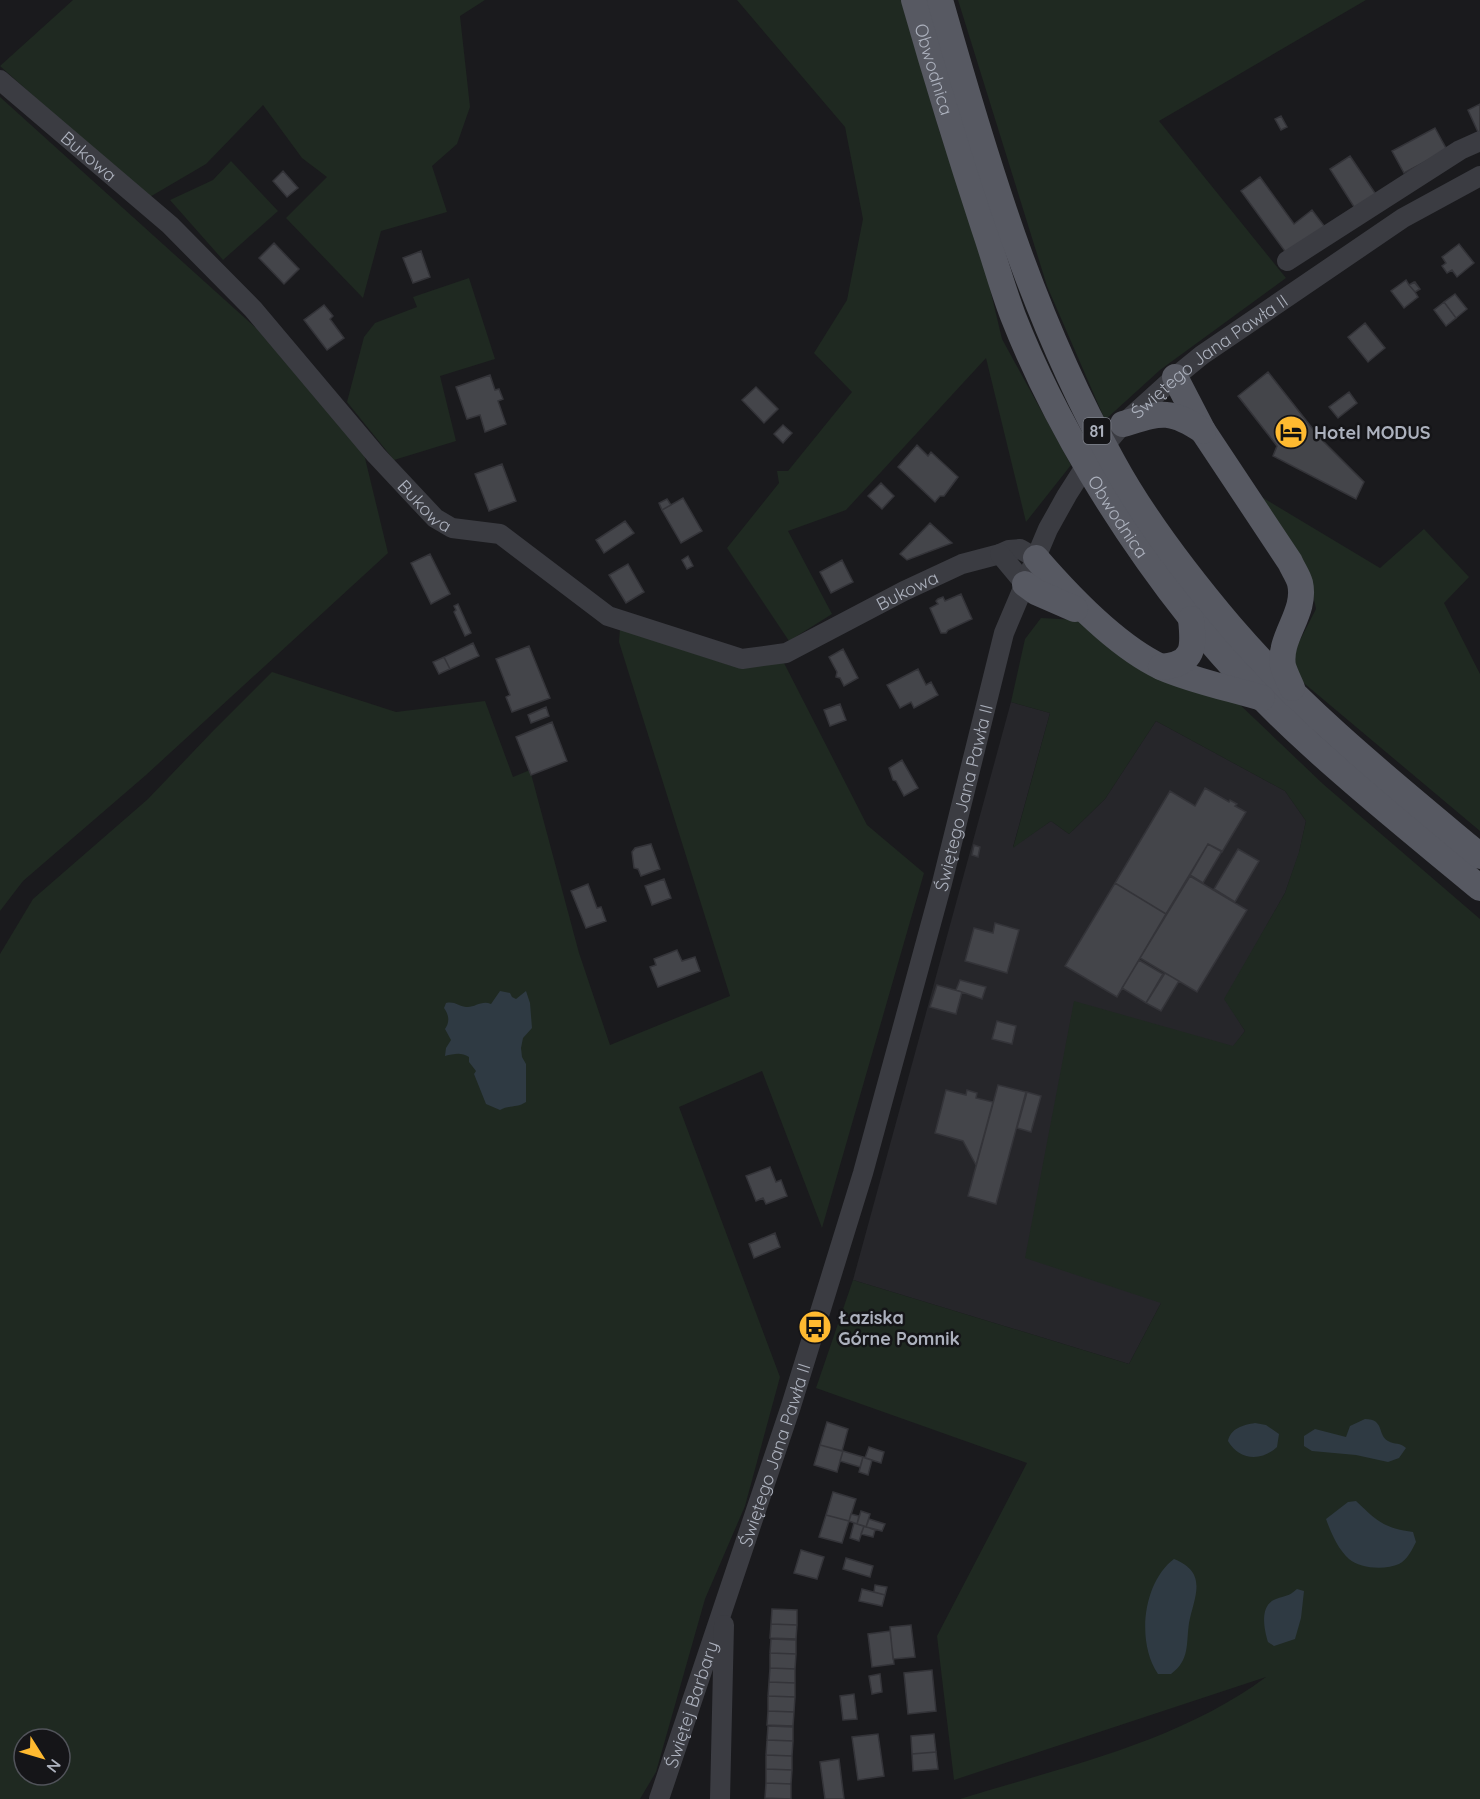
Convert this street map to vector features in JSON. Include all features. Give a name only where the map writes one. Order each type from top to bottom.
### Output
[{"type":"main road","name":"Obwodnica","points":[[914,0],[951,127],[1013,315],[1053,403],[1102,490],[1148,561],[1191,619],[1263,698],[1346,776],[1480,888]]},
{"type":"main road","name":"Obwodnica","points":[[940,0],[973,113],[1044,318],[1112,462],[1133,496],[1175,556],[1231,627],[1294,694],[1368,762],[1480,856]]},
{"type":"main road","points":[[1175,377],[1203,431],[1290,562],[1300,584],[1297,612],[1284,644],[1283,666],[1294,694]]},
{"type":"main road","points":[[1123,424],[1156,414],[1168,414],[1186,420],[1203,431]]},
{"type":"main road","points":[[1036,558],[1060,586],[1094,618],[1139,654],[1161,667],[1193,679],[1263,698]]},
{"type":"main road","points":[[1025,584],[1036,592],[1094,618]]},
{"type":"main road","points":[[1161,667],[1176,666],[1189,655],[1193,643],[1191,619]]},
{"type":"main road","points":[[1231,627],[1258,635],[1273,635],[1291,626]]},
{"type":"street","name":"Bukowa","points":[[0,80],[170,225],[253,309],[376,455],[435,518],[452,528],[500,534],[608,616],[742,659],[786,653],[904,591],[962,564],[1020,549],[1036,558]]},
{"type":"street","points":[[1287,261],[1460,150],[1480,141]]},
{"type":"street","name":"Świętego Jana Pawła II","points":[[724,1610],[737,1564],[791,1406],[863,1173],[945,871],[1004,633],[1066,495],[1123,424],[1202,355],[1394,225],[1480,176]]},
{"type":"street","points":[[999,554],[1025,584]]},
{"type":"street","points":[[720,1799],[724,1610]]},
{"type":"street","name":"Świętej Barbary","points":[[659,1799],[724,1610]]},
{"type":"shaded area","points":[[73,0],[485,0],[460,16],[470,107],[457,144],[432,166],[447,212],[381,231],[363,298],[286,218],[327,177],[302,158],[263,105],[206,164],[148,198],[0,66]]},
{"type":"shaded area","points":[[737,0],[901,0],[940,133],[983,259],[1002,339],[1071,465],[1026,522],[986,358],[846,510],[788,531],[832,614],[789,641],[727,548],[779,483],[777,471],[788,471],[852,392],[814,353],[847,300],[863,219],[845,127]]},
{"type":"shaded area","points":[[958,0],[1366,0],[1159,121],[1286,278],[1160,370],[1105,420],[1047,286]]},
{"type":"shaded area","points":[[0,97],[257,329],[364,454],[388,553],[146,775],[23,881],[0,911]]},
{"type":"shaded area","points":[[231,161],[278,211],[223,260],[170,200],[213,180]]},
{"type":"shaded area","points":[[469,278],[495,359],[440,376],[456,441],[394,460],[347,402],[364,337],[375,323],[417,307],[413,297]]},
{"type":"shaded area","points":[[1260,496],[1380,568],[1424,529],[1469,577],[1444,603],[1480,674],[1480,831],[1299,679],[1294,659],[1298,644],[1316,609],[1310,580]]},
{"type":"shaded area","points":[[1041,618],[1078,620],[1235,700],[1323,784],[1480,919],[1480,1799],[960,1799],[1158,1736],[1232,1700],[1266,1677],[954,1780],[937,1636],[1027,1463],[816,1388],[853,1280],[1129,1364],[1161,1303],[1025,1258],[1074,1001],[1233,1046],[1245,1031],[1224,999],[1285,893],[1299,852],[1306,821],[1285,791],[1156,721],[1105,799],[1069,834],[1051,821],[1013,848],[1050,713],[1011,702],[1025,639]]},
{"type":"shaded area","points":[[620,629],[732,666],[784,663],[867,825],[924,873],[822,1228],[762,1071],[679,1107],[780,1377],[745,1506],[705,1599],[656,1772],[640,1799],[0,1799],[0,954],[33,899],[148,799],[272,672],[396,712],[485,701],[513,777],[530,770],[579,953],[610,1045],[730,996],[619,642]]},
{"type":"shaded area","points":[[1011,702],[1050,713],[1013,847],[1051,821],[1069,834],[1105,799],[1156,721],[1285,791],[1306,821],[1299,853],[1285,893],[1225,999],[1245,1031],[1233,1047],[1224,1044],[1161,1303],[1129,1364],[853,1280]]},
{"type":"shaded area","points":[[500,991],[510,993],[516,999],[526,991],[530,1003],[532,1028],[523,1038],[521,1048],[526,1064],[526,1102],[500,1110],[486,1104],[474,1074],[476,1071],[469,1062],[469,1057],[460,1054],[445,1056],[446,1048],[451,1040],[445,1029],[448,1018],[444,1008],[446,1003],[466,1007],[484,1003],[491,1004]]},
{"type":"shaded area","points":[[1365,1419],[1378,1424],[1388,1441],[1406,1448],[1399,1458],[1388,1462],[1356,1455],[1312,1451],[1304,1446],[1304,1436],[1315,1429],[1346,1437],[1350,1426]]},
{"type":"shaded area","points":[[1255,1423],[1266,1425],[1279,1434],[1277,1447],[1271,1452],[1251,1457],[1238,1452],[1228,1441],[1235,1430]]},
{"type":"shaded area","points":[[1356,1501],[1387,1526],[1413,1532],[1416,1542],[1402,1562],[1387,1567],[1366,1567],[1349,1559],[1341,1550],[1326,1519],[1348,1502]]},
{"type":"shaded area","points":[[1174,1559],[1192,1571],[1196,1595],[1184,1657],[1171,1674],[1158,1674],[1147,1646],[1146,1613],[1155,1582]]},
{"type":"shaded area","points":[[1297,1589],[1304,1591],[1301,1618],[1295,1639],[1274,1646],[1268,1642],[1265,1631],[1264,1618],[1267,1606]]},
{"type":"building","points":[[1480,104],[1480,132],[1478,132],[1468,110]]},
{"type":"building","points":[[1281,116],[1287,127],[1281,130],[1275,119]]},
{"type":"building","points":[[1435,128],[1447,150],[1404,173],[1392,151]]},
{"type":"building","points":[[1350,156],[1377,196],[1356,210],[1330,169]]},
{"type":"building","points":[[283,171],[298,188],[287,197],[273,181]]},
{"type":"building","points":[[1260,177],[1294,224],[1312,210],[1325,227],[1287,254],[1241,191]]},
{"type":"building","points":[[274,243],[299,269],[284,284],[259,258]]},
{"type":"building","points":[[1459,244],[1474,263],[1457,277],[1452,270],[1447,273],[1442,266],[1446,263],[1442,257]]},
{"type":"building","points":[[421,251],[430,277],[413,283],[403,258]]},
{"type":"building","points":[[1406,280],[1409,285],[1415,282],[1420,289],[1415,292],[1418,297],[1404,308],[1391,291]]},
{"type":"building","points":[[1414,282],[1420,289],[1415,292],[1409,285]]},
{"type":"building","points":[[1455,294],[1467,309],[1456,318],[1444,302]]},
{"type":"building","points":[[1444,302],[1456,318],[1446,326],[1434,310]]},
{"type":"building","points":[[324,305],[333,316],[330,319],[344,338],[327,350],[304,320]]},
{"type":"building","points":[[1365,323],[1385,348],[1368,362],[1348,337]]},
{"type":"building","name":"Hotel MODUS","points":[[1268,372],[1320,438],[1364,482],[1356,499],[1273,456],[1277,446],[1238,396]]},
{"type":"building","points":[[490,375],[495,390],[499,389],[503,399],[498,401],[506,424],[485,432],[480,415],[467,419],[456,387]]},
{"type":"building","points":[[756,387],[778,409],[764,423],[742,400]]},
{"type":"building","points":[[1349,392],[1357,403],[1338,418],[1329,407]]},
{"type":"building","points":[[783,425],[792,433],[783,443],[774,434]]},
{"type":"building","points":[[917,445],[928,456],[931,452],[958,477],[944,496],[940,496],[935,502],[898,467]]},
{"type":"building","points":[[502,464],[516,501],[489,511],[475,474]]},
{"type":"building","points":[[881,483],[894,496],[882,509],[868,496]]},
{"type":"building","points":[[683,498],[702,531],[681,543],[662,510]]},
{"type":"building","points":[[667,499],[671,505],[662,510],[659,503]]},
{"type":"building","points":[[625,521],[634,533],[604,553],[596,540]]},
{"type":"building","points":[[930,523],[952,543],[907,560],[900,554]]},
{"type":"building","points":[[430,554],[450,594],[431,604],[411,563]]},
{"type":"building","points":[[688,556],[693,566],[687,569],[682,560]]},
{"type":"building","points":[[842,560],[853,582],[831,593],[820,572]]},
{"type":"building","points":[[628,564],[644,592],[626,603],[609,575]]},
{"type":"building","points":[[961,594],[972,619],[946,633],[941,633],[930,608],[938,604],[936,601],[938,599],[943,597],[945,601]]},
{"type":"building","points":[[458,604],[471,633],[465,636],[454,612],[456,610],[454,606]]},
{"type":"building","points":[[473,643],[479,656],[450,669],[444,657]]},
{"type":"building","points":[[529,646],[550,698],[512,712],[506,697],[510,695],[496,659]]},
{"type":"building","points":[[843,649],[858,678],[844,686],[840,678],[836,677],[837,672],[829,657]]},
{"type":"building","points":[[444,657],[450,669],[439,674],[433,662]]},
{"type":"building","points":[[918,669],[926,685],[931,682],[938,695],[914,708],[911,702],[900,708],[887,685]]},
{"type":"building","points":[[840,704],[846,720],[830,726],[824,710]]},
{"type":"building","points":[[546,707],[549,716],[531,723],[528,715]]},
{"type":"building","points":[[552,722],[567,761],[531,775],[516,737]]},
{"type":"building","points":[[902,760],[918,788],[904,796],[896,781],[893,780],[889,768]]},
{"type":"building","points":[[1205,788],[1237,804],[1235,806],[1246,812],[1222,852],[1208,844],[1166,914],[1115,883],[1170,791],[1195,806]]},
{"type":"building","points":[[651,844],[660,869],[641,876],[638,869],[634,868],[632,852],[635,848]]},
{"type":"building","points":[[1208,844],[1222,851],[1203,883],[1190,875]]},
{"type":"building","points":[[974,845],[980,847],[978,857],[972,855]]},
{"type":"building","points":[[1238,849],[1259,861],[1235,902],[1214,889]]},
{"type":"building","points":[[1190,876],[1247,910],[1197,992],[1140,958]]},
{"type":"building","points":[[664,879],[671,898],[652,905],[645,886]]},
{"type":"building","points":[[1115,883],[1166,914],[1117,997],[1065,966]]},
{"type":"building","points":[[588,884],[597,908],[601,907],[606,921],[586,928],[571,891]]},
{"type":"building","points":[[995,923],[1019,930],[1007,973],[965,961],[974,928],[993,933]]},
{"type":"building","points":[[677,950],[682,961],[695,957],[700,971],[658,987],[650,967],[656,965],[654,959]]},
{"type":"building","points":[[1139,960],[1163,974],[1146,1003],[1122,988]]},
{"type":"building","points":[[1165,973],[1179,981],[1161,1011],[1146,1003]]},
{"type":"building","points":[[960,980],[986,987],[982,999],[956,990]]},
{"type":"building","points":[[937,985],[962,992],[956,1014],[930,1007]]},
{"type":"building","points":[[997,1021],[1016,1026],[1012,1044],[992,1039]]},
{"type":"building","points":[[998,1085],[1026,1092],[996,1204],[968,1196]]},
{"type":"building","points":[[946,1090],[966,1095],[967,1090],[977,1093],[976,1098],[993,1102],[976,1165],[963,1141],[935,1133]]},
{"type":"building","points":[[1027,1092],[1041,1096],[1031,1132],[1017,1128]]},
{"type":"building","points":[[770,1167],[776,1182],[781,1180],[787,1196],[766,1204],[763,1198],[756,1201],[746,1176]]},
{"type":"building","points":[[775,1233],[780,1247],[754,1258],[749,1244]]},
{"type":"building","points":[[827,1422],[848,1429],[842,1451],[820,1445]]},
{"type":"building","points":[[820,1445],[843,1451],[837,1472],[814,1465]]},
{"type":"building","points":[[869,1447],[884,1452],[881,1463],[865,1458]]},
{"type":"building","points":[[843,1451],[863,1457],[860,1467],[840,1461]]},
{"type":"building","points":[[863,1457],[872,1460],[868,1475],[859,1472]]},
{"type":"building","points":[[833,1492],[856,1499],[849,1521],[826,1515]]},
{"type":"building","points":[[861,1511],[870,1514],[866,1527],[857,1524]]},
{"type":"building","points":[[851,1514],[859,1516],[857,1524],[849,1521]]},
{"type":"building","points":[[826,1515],[849,1521],[842,1543],[819,1537]]},
{"type":"building","points":[[869,1519],[885,1524],[882,1531],[866,1527]]},
{"type":"building","points":[[854,1523],[864,1526],[859,1541],[850,1538]]},
{"type":"building","points":[[864,1526],[875,1530],[873,1537],[861,1534]]},
{"type":"building","points":[[801,1550],[824,1557],[817,1579],[794,1573]]},
{"type":"building","points":[[846,1558],[873,1566],[870,1577],[843,1569]]},
{"type":"building","points":[[875,1585],[887,1587],[885,1595],[874,1592]]},
{"type":"building","points":[[862,1589],[885,1595],[882,1606],[859,1601]]},
{"type":"building","points":[[772,1609],[797,1610],[797,1625],[771,1624]]},
{"type":"building","points":[[771,1624],[797,1625],[796,1639],[770,1638]]},
{"type":"building","points":[[911,1625],[915,1657],[893,1659],[890,1627]]},
{"type":"building","points":[[890,1631],[894,1664],[872,1667],[868,1634]]},
{"type":"building","points":[[771,1639],[796,1640],[796,1654],[770,1653]]},
{"type":"building","points":[[770,1653],[796,1654],[795,1669],[770,1668]]},
{"type":"building","points":[[770,1668],[795,1669],[795,1683],[769,1682]]},
{"type":"building","points":[[932,1670],[936,1711],[908,1714],[904,1673]]},
{"type":"building","points":[[880,1674],[882,1692],[872,1694],[869,1676]]},
{"type":"building","points":[[769,1682],[795,1683],[795,1697],[768,1696]]},
{"type":"building","points":[[854,1694],[857,1719],[843,1720],[840,1696]]},
{"type":"building","points":[[768,1696],[795,1697],[794,1712],[768,1711]]},
{"type":"building","points":[[768,1711],[794,1712],[793,1726],[767,1725]]},
{"type":"building","points":[[768,1726],[793,1727],[793,1741],[767,1740]]},
{"type":"building","points":[[878,1734],[884,1776],[858,1780],[852,1737]]},
{"type":"building","points":[[934,1734],[936,1752],[912,1754],[911,1736]]},
{"type":"building","points":[[767,1740],[793,1741],[792,1756],[766,1755]]},
{"type":"building","points":[[936,1752],[938,1769],[913,1771],[912,1754]]},
{"type":"building","points":[[766,1755],[792,1756],[792,1770],[766,1769]]},
{"type":"building","points":[[839,1759],[844,1799],[825,1799],[820,1762]]},
{"type":"building","points":[[766,1769],[792,1770],[791,1784],[766,1783]]},
{"type":"building","points":[[766,1783],[791,1784],[791,1799],[765,1798]]},
{"type":"place","name":"Hotel MODUS","points":[[1291,432]]},
{"type":"place","name":"Łaziska Górne Pomnik","points":[[815,1327]]}]
